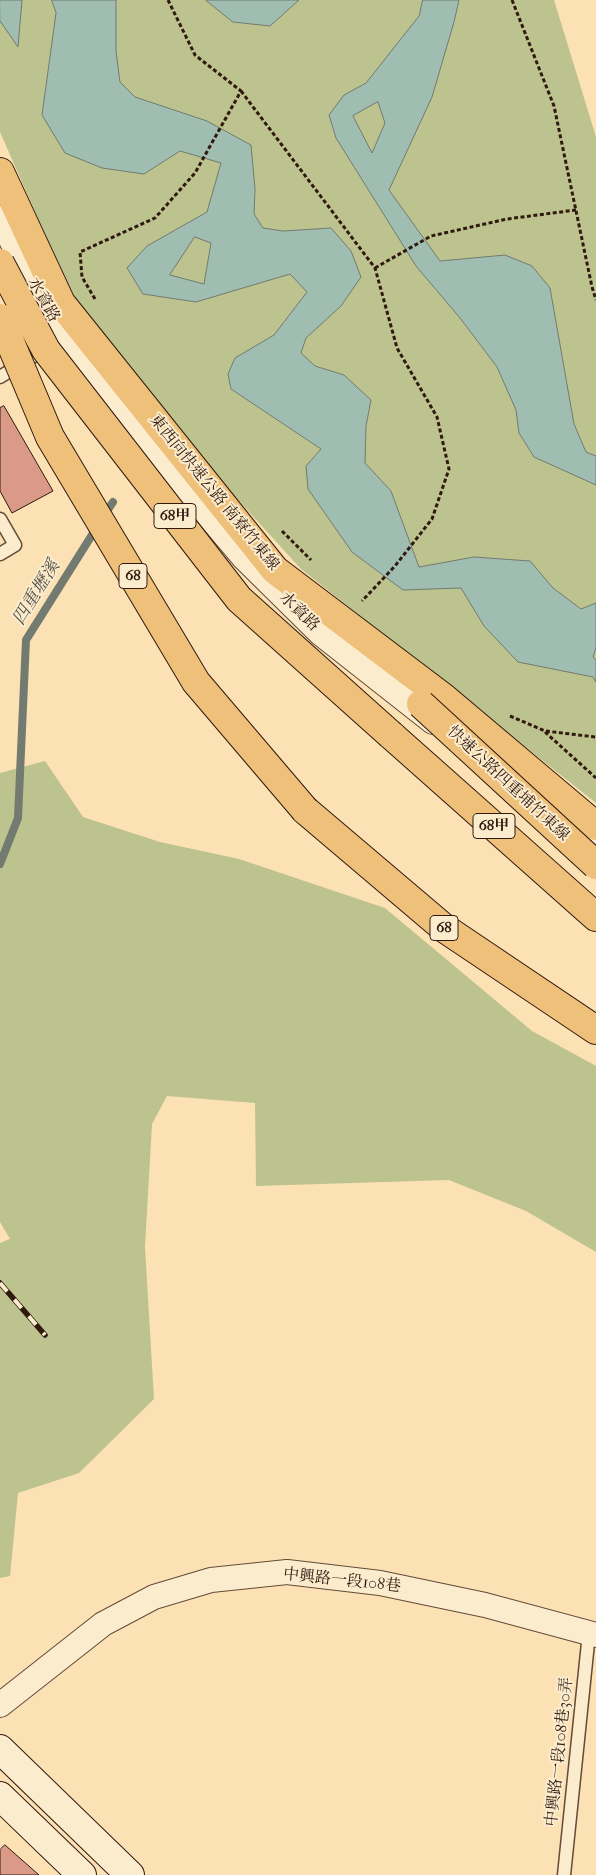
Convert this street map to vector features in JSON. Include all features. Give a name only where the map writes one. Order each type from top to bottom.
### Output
[{"type":"highway","name":"東西向快速公路 南寮竹東線","points":[[0,172],[61,303],[275,570],[444,698],[596,826]]},
{"type":"highway","name":"68甲","points":[[0,263],[46,350],[239,599],[596,917]]},
{"type":"highway","name":"68","points":[[0,318],[50,436],[196,682],[305,810],[444,928],[596,1030]]},
{"type":"highway","name":"快速公路四重埔竹東線","points":[[275,570],[596,865]]},
{"type":"main road","points":[[0,1749],[130,1875]]},
{"type":"main road","points":[[0,1796],[82,1875]]},
{"type":"street","name":"水資路","points":[[0,218],[51,320],[153,450],[244,558],[320,633],[596,845]]},
{"type":"street","name":"中興路一段108巷","points":[[0,1705],[103,1624],[154,1597],[212,1580],[287,1572],[380,1582],[485,1605],[593,1634]]},
{"type":"lane","points":[[0,377],[64,336]]},
{"type":"lane","points":[[0,520],[15,545],[0,554]]},
{"type":"lane","name":"中興路一段108巷30弄","points":[[564,1875],[593,1634]]},
{"type":"path","points":[[168,0],[195,55],[241,91],[375,268],[397,348],[437,417],[449,469],[432,520],[395,566],[359,604]]},
{"type":"path","points":[[512,0],[554,106],[596,300]]},
{"type":"path","points":[[97,302],[82,277],[80,252],[154,218],[196,172],[241,91]]},
{"type":"path","points":[[375,268],[431,236],[507,219],[576,210]]},
{"type":"path","points":[[279,529],[312,561]]},
{"type":"path","points":[[503,713],[545,731],[596,737]]},
{"type":"path","points":[[545,731],[596,778]]},
{"type":"green space","points":[[0,0],[554,0],[596,137],[596,803],[301,569],[188,445],[72,296],[0,132]]},
{"type":"green space","points":[[45,761],[83,817],[160,842],[239,859],[385,908],[532,1031],[596,1066],[596,1252],[526,1211],[449,1180],[256,1186],[255,1103],[167,1096],[152,1124],[145,1247],[154,1399],[79,1473],[18,1493],[10,1576],[0,1578],[0,1243],[10,1239],[0,1222],[0,773]]},
{"type":"shaded area","points":[[0,0],[22,0],[18,47],[0,21]]},
{"type":"shaded area","points":[[52,0],[116,0],[116,51],[120,82],[135,97],[207,121],[251,145],[255,189],[254,214],[263,228],[283,231],[331,228],[351,251],[361,277],[341,306],[306,338],[301,353],[315,366],[344,375],[371,400],[366,426],[365,463],[391,491],[419,567],[474,557],[530,561],[553,588],[581,609],[596,603],[596,648],[593,657],[596,660],[596,682],[593,677],[518,662],[484,626],[461,588],[403,590],[352,552],[308,489],[306,466],[321,449],[231,389],[228,374],[235,358],[274,335],[307,292],[290,274],[196,302],[143,294],[127,268],[147,246],[207,212],[221,163],[180,151],[144,174],[102,168],[65,153],[42,115],[56,13]],"holes":[[[195,237],[211,243],[204,284],[170,275]]]},
{"type":"shaded area","points":[[206,0],[299,0],[270,26],[233,22]]},
{"type":"shaded area","points":[[423,0],[459,0],[432,97],[389,190],[440,261],[505,255],[532,266],[550,288],[574,424],[586,452],[596,456],[596,485],[534,457],[519,433],[516,410],[497,367],[460,318],[416,266],[336,138],[329,115],[344,95],[366,83],[419,16]],"holes":[[[378,102],[385,123],[372,153],[353,116]]]},
{"type":"building","points":[[4,406],[53,491],[12,513],[0,491],[0,408]]},
{"type":"building","points":[[5,1845],[39,1875],[0,1875],[0,1850]]},
{"type":"waterway","name":"四重壢溪","points":[[103,517],[113,502]]},
{"type":"waterway","name":"四重壢溪","points":[[0,864],[18,818],[26,640],[97,527]]},
{"type":"railway","points":[[0,1283],[45,1335]]}]
